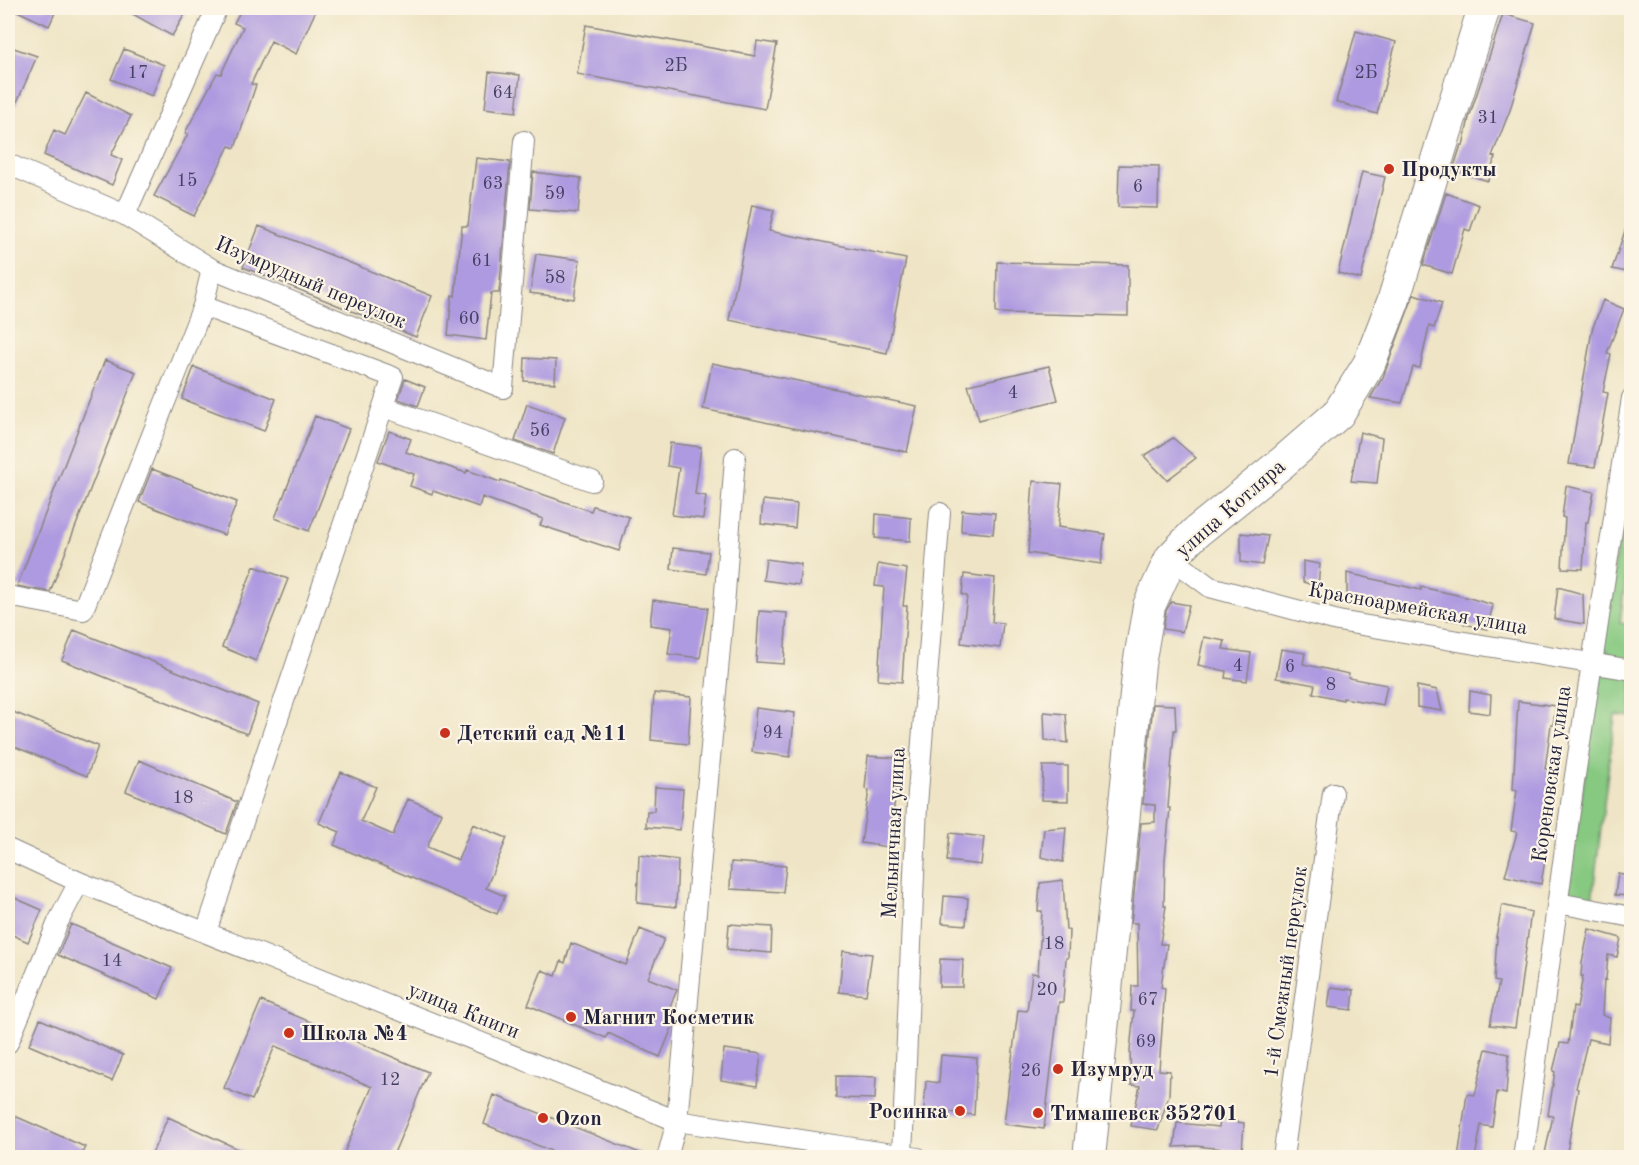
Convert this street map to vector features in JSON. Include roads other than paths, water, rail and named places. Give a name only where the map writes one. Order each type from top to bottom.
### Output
[{"type":"main road","name":"улица Котляра","points":[[1089,1158],[1139,665],[1149,606],[1171,558],[1195,533],[1338,414],[1369,364],[1393,302],[1484,8]]},
{"type":"street","points":[[125,214],[218,8]]},
{"type":"street","name":"Изумрудный переулок","points":[[8,164],[125,214],[212,269],[503,388],[524,141]]},
{"type":"street","points":[[8,596],[83,610],[203,306],[212,269]]},
{"type":"street","points":[[203,306],[393,377],[206,932]]},
{"type":"street","name":"Кореновская улица","points":[[1523,1158],[1591,663],[1632,398]]},
{"type":"street","points":[[384,407],[592,481]]},
{"type":"street","points":[[667,1158],[677,1121],[725,593],[735,458]]},
{"type":"street","name":"Мельничная улица","points":[[910,1156],[917,805],[940,513]]},
{"type":"street","name":"Красноармейская улица","points":[[1171,558],[1210,587],[1338,621],[1632,670]]},
{"type":"street","name":"1-й Смежный переулок","points":[[1283,1158],[1333,793]]},
{"type":"street","name":"улица Книги","points":[[8,849],[79,882],[677,1121],[910,1156]]},
{"type":"street","points":[[8,1043],[58,922],[79,882]]},
{"type":"street","points":[[1558,903],[1632,917]]},
{"type":"place","name":"Продукты","points":[[1389,169]]},
{"type":"place","name":"Детский сад №11","points":[[445,733]]},
{"type":"place","name":"Магнит Косметик","points":[[571,1017]]},
{"type":"place","name":"Школа №4","points":[[289,1033]]},
{"type":"place","name":"Изумруд","points":[[1058,1069]]},
{"type":"place","name":"Росинка","points":[[960,1111]]},
{"type":"place","name":"Тимашевск 352701","points":[[1038,1113]]},
{"type":"place","name":"Ozon","points":[[543,1118]]}]
